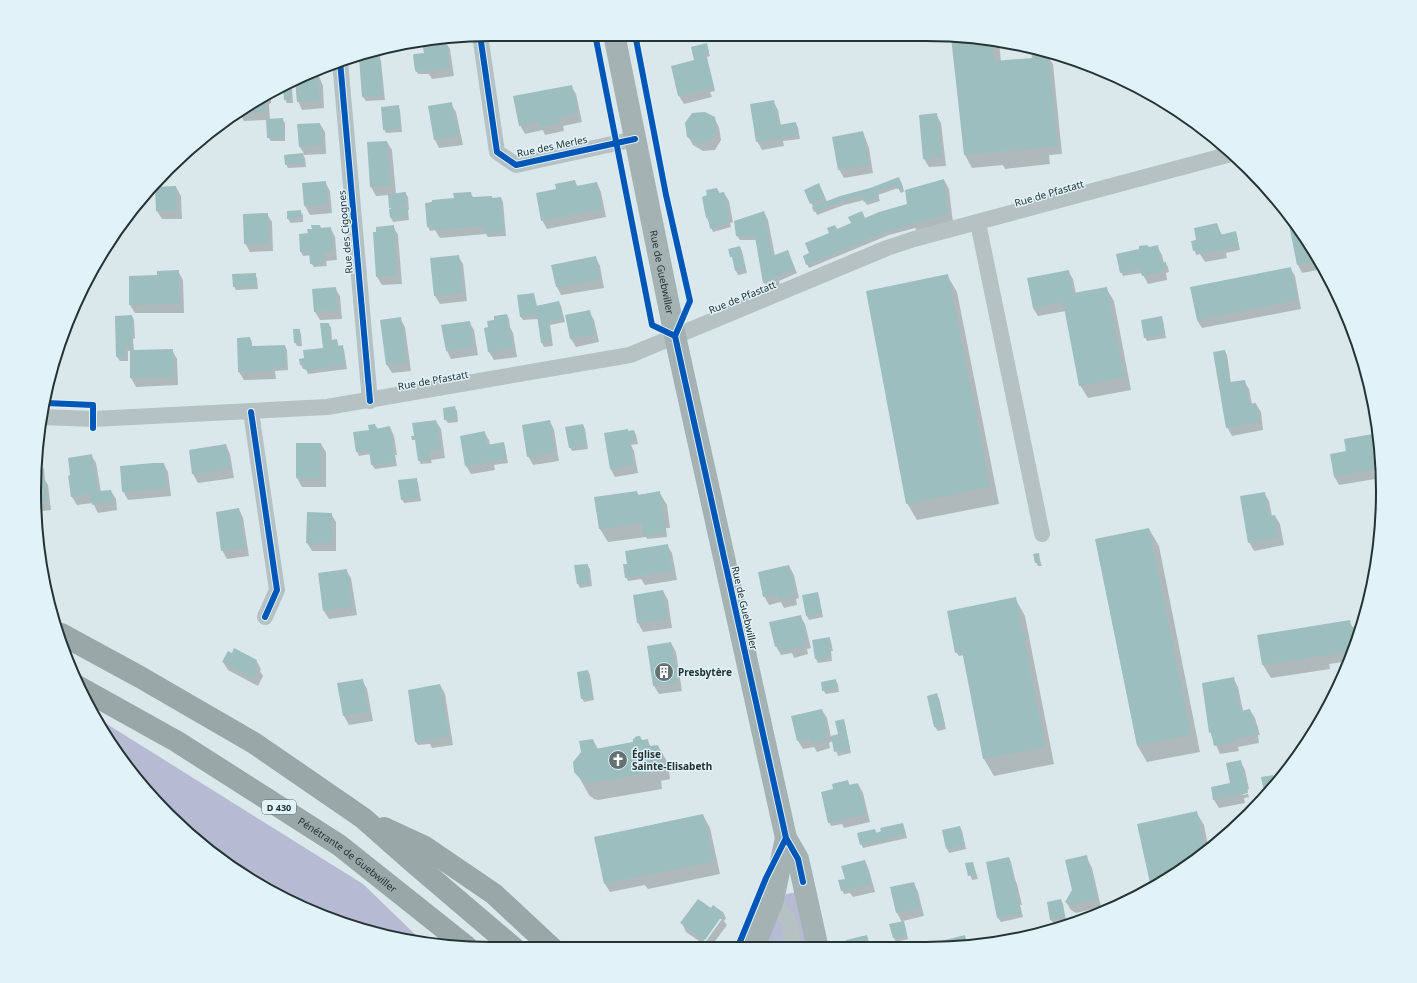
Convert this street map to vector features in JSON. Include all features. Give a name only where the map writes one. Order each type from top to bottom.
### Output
[{"type":"highway","points":[[65,636],[140,677],[254,743],[363,818],[507,942]]},
{"type":"highway","name":"Pénétrante de Guebwiller","points":[[87,692],[176,741],[339,845],[459,941]]},
{"type":"highway","points":[[363,818],[425,847],[494,894],[545,942]]},
{"type":"main road","name":"Rue de Guebwiller","points":[[615,41],[675,336],[786,838],[798,859],[816,942]]},
{"type":"main road","name":"Rue de Guebwiller","points":[[756,942],[773,900],[786,838]]},
{"type":"street","name":"Rue des Merles","points":[[481,41],[497,152],[516,165],[635,139]]},
{"type":"street","name":"Rue des Cigognes","points":[[341,67],[370,401]]},
{"type":"street","name":"Rue de Pfastatt","points":[[48,417],[93,419],[327,407],[370,401],[630,355],[887,248],[1225,155]]},
{"type":"street","points":[[978,223],[1042,534]]},
{"type":"street","points":[[251,412],[277,590],[266,617]]},
{"type":"street","points":[[773,900],[788,920],[793,942]]},
{"type":"shaded area","points":[[105,723],[363,884],[416,935],[375,927],[319,908],[266,882],[241,866],[194,830],[153,789],[134,766]]},
{"type":"shaded area","points":[[797,892],[808,942],[767,942],[786,894]]},
{"type":"building","points":[[952,42],[993,46],[994,61],[1032,58],[1031,54],[1049,58],[1058,146],[964,155]]},
{"type":"building","points":[[707,43],[709,52],[705,53],[714,87],[678,96],[671,66],[694,60],[691,47]]},
{"type":"building","points":[[447,44],[450,68],[416,72],[413,56],[414,54],[424,53],[423,47]]},
{"type":"building","points":[[380,56],[383,96],[362,97],[359,61]]},
{"type":"building","points":[[318,76],[320,100],[297,102],[295,85]]},
{"type":"building","points":[[572,85],[578,113],[559,117],[560,123],[540,127],[539,122],[519,126],[513,96]]},
{"type":"building","points":[[290,88],[291,99],[284,100],[283,92]]},
{"type":"building","points":[[774,100],[778,125],[796,122],[798,135],[756,142],[750,104]]},
{"type":"building","points":[[265,102],[265,112],[248,113]]},
{"type":"building","points":[[452,102],[454,121],[457,120],[459,136],[434,140],[428,106]]},
{"type":"building","points":[[399,105],[401,128],[383,130],[381,107]]},
{"type":"building","points":[[705,112],[715,117],[717,131],[710,141],[697,143],[687,137],[685,123],[692,113]]},
{"type":"building","points":[[937,113],[942,157],[923,159],[919,115]]},
{"type":"building","points":[[283,118],[284,137],[267,138],[266,119]]},
{"type":"building","points":[[320,123],[322,145],[299,147],[297,124]]},
{"type":"building","points":[[863,131],[869,165],[838,170],[832,137]]},
{"type":"building","points":[[387,141],[391,186],[370,187],[367,142]]},
{"type":"building","points":[[303,153],[304,163],[285,165],[284,155]]},
{"type":"building","points":[[899,177],[903,187],[897,189],[896,184],[877,191],[879,197],[874,199],[864,202],[861,196],[842,201],[814,212],[812,207],[840,196],[870,188]]},
{"type":"building","points":[[944,179],[948,214],[887,231],[806,265],[803,256],[809,253],[805,243],[829,233],[827,228],[835,225],[837,229],[851,223],[848,217],[862,211],[865,218],[879,212],[907,204],[905,190]]},
{"type":"building","points":[[575,180],[576,186],[597,182],[602,209],[541,221],[536,193],[556,189],[555,184]]},
{"type":"building","points":[[326,181],[328,204],[304,206],[302,183]]},
{"type":"building","points":[[819,183],[825,198],[810,204],[804,190]]},
{"type":"building","points":[[176,186],[177,210],[156,211],[155,192],[160,187]]},
{"type":"building","points":[[717,188],[719,193],[724,192],[729,214],[727,214],[729,223],[710,229],[708,218],[706,218],[702,197],[707,195],[706,190]]},
{"type":"building","points":[[406,192],[407,206],[389,208],[388,194]]},
{"type":"building","points":[[471,192],[472,197],[501,197],[504,232],[485,234],[484,226],[434,230],[434,226],[427,227],[425,203],[432,202],[432,200],[454,198],[453,193]]},
{"type":"building","points":[[407,207],[408,217],[390,218],[389,209]]},
{"type":"building","points":[[301,210],[301,218],[287,219],[287,211]]},
{"type":"building","points":[[764,211],[772,256],[788,250],[795,269],[763,283],[755,237],[736,236],[734,221]]},
{"type":"building","points":[[268,213],[269,243],[244,244],[243,214]]},
{"type":"building","points":[[1217,223],[1220,235],[1236,231],[1239,246],[1199,254],[1198,250],[1193,251],[1191,241],[1196,240],[1194,228]]},
{"type":"building","points":[[311,225],[320,225],[320,228],[331,227],[333,251],[324,252],[325,262],[310,264],[309,251],[300,252],[299,234],[308,233],[307,229],[312,229]]},
{"type":"building","points":[[394,225],[397,275],[376,277],[373,232],[376,232],[376,227]]},
{"type":"building","points":[[1289,226],[1313,262],[1297,265]]},
{"type":"building","points":[[1147,245],[1149,247],[1158,245],[1161,263],[1166,262],[1167,268],[1162,270],[1163,272],[1142,276],[1140,269],[1120,273],[1116,254],[1139,249],[1139,246]]},
{"type":"building","points":[[740,246],[745,269],[735,271],[732,257],[730,257],[728,249]]},
{"type":"building","points":[[459,255],[463,293],[434,296],[430,258]]},
{"type":"building","points":[[596,256],[600,280],[556,287],[551,265]]},
{"type":"building","points":[[1291,267],[1297,300],[1197,320],[1190,287]]},
{"type":"building","points":[[179,270],[180,304],[129,305],[129,276],[157,275],[157,271]]},
{"type":"building","points":[[1069,270],[1073,293],[1107,287],[1124,377],[1079,386],[1063,302],[1033,308],[1027,278]]},
{"type":"building","points":[[256,273],[256,286],[233,287],[232,274]]},
{"type":"building","points":[[948,274],[990,487],[906,504],[866,291]]},
{"type":"building","points":[[336,287],[338,310],[314,312],[312,289]]},
{"type":"building","points":[[534,293],[536,306],[559,301],[563,318],[549,321],[551,342],[541,343],[537,315],[520,317],[517,295]]},
{"type":"building","points":[[590,310],[595,334],[570,339],[565,315]]},
{"type":"building","points":[[507,314],[513,348],[488,352],[484,328],[488,327],[487,321],[494,320],[494,316]]},
{"type":"building","points":[[132,315],[132,347],[126,347],[126,357],[116,357],[115,316]]},
{"type":"building","points":[[1162,316],[1165,334],[1144,338],[1141,320]]},
{"type":"building","points":[[401,317],[407,363],[386,365],[380,320]]},
{"type":"building","points":[[470,321],[474,346],[446,351],[441,325]]},
{"type":"building","points":[[320,323],[329,323],[331,340],[337,339],[338,346],[343,345],[345,365],[305,370],[305,365],[300,365],[299,359],[304,358],[303,350],[323,348]]},
{"type":"building","points":[[293,329],[300,329],[300,343],[294,343]]},
{"type":"building","points":[[250,337],[251,346],[285,345],[286,367],[271,367],[271,371],[238,372],[237,338]]},
{"type":"building","points":[[173,349],[174,377],[130,378],[130,350]]},
{"type":"building","points":[[1225,350],[1230,382],[1245,380],[1249,404],[1256,403],[1259,422],[1226,428],[1213,352]]},
{"type":"building","points":[[455,406],[457,418],[444,420],[443,408]]},
{"type":"building","points":[[436,420],[441,449],[429,451],[430,459],[418,461],[415,440],[412,440],[411,436],[414,436],[412,423]]},
{"type":"building","points":[[550,420],[555,452],[527,457],[522,425]]},
{"type":"building","points":[[375,424],[376,429],[390,426],[395,462],[371,465],[369,450],[356,452],[353,432],[369,430],[368,425]]},
{"type":"building","points":[[583,424],[587,445],[569,448],[565,427]]},
{"type":"building","points":[[628,429],[628,431],[634,430],[636,440],[630,441],[633,465],[610,469],[604,433]]},
{"type":"building","points":[[485,431],[487,445],[504,442],[507,459],[465,466],[460,436]]},
{"type":"building","points":[[1372,434],[1375,467],[1371,468],[1371,470],[1334,477],[1330,454],[1346,451],[1344,439]]},
{"type":"building","points":[[296,443],[321,443],[321,478],[296,478]]},
{"type":"building","points":[[226,444],[230,469],[192,474],[189,450]]},
{"type":"building","points":[[92,454],[98,491],[111,490],[113,502],[92,505],[91,494],[71,497],[68,476],[70,475],[68,458]]},
{"type":"building","points":[[164,463],[166,488],[122,492],[120,466]]},
{"type":"building","points":[[42,464],[47,501],[41,502],[41,492]]},
{"type":"building","points":[[417,478],[419,497],[401,500],[398,480]]},
{"type":"building","points":[[637,491],[638,495],[660,491],[666,533],[644,536],[642,523],[599,529],[594,497]]},
{"type":"building","points":[[1265,492],[1269,516],[1275,515],[1279,537],[1248,543],[1240,496]]},
{"type":"building","points":[[239,508],[245,548],[221,551],[216,512]]},
{"type":"building","points":[[307,512],[332,513],[332,543],[306,543]]},
{"type":"building","points":[[1149,528],[1191,735],[1137,745],[1095,539]]},
{"type":"building","points":[[668,544],[672,571],[625,578],[623,564],[627,564],[625,551]]},
{"type":"building","points":[[1039,553],[1040,562],[1035,563],[1033,554]]},
{"type":"building","points":[[588,564],[590,583],[577,584],[574,565]]},
{"type":"building","points":[[789,565],[795,590],[792,591],[793,597],[778,600],[777,594],[763,597],[758,572]]},
{"type":"building","points":[[347,569],[352,607],[323,611],[318,573]]},
{"type":"building","points":[[663,590],[668,619],[637,623],[633,595]]},
{"type":"building","points":[[818,592],[822,613],[806,616],[802,595]]},
{"type":"building","points":[[1016,597],[1023,635],[1026,634],[1027,639],[1024,639],[1045,747],[983,759],[962,651],[955,653],[947,611]]},
{"type":"building","points":[[801,615],[807,640],[803,641],[804,646],[782,651],[781,645],[775,647],[769,622]]},
{"type":"building","points":[[1350,620],[1351,627],[1355,627],[1346,652],[1262,665],[1257,635]]},
{"type":"building","points":[[830,637],[831,647],[829,648],[831,657],[815,659],[812,640]]},
{"type":"building","name":"Presbytère","points":[[671,642],[678,682],[653,686],[647,646]]},
{"type":"building","points":[[234,648],[257,660],[254,665],[258,667],[253,678],[222,662],[228,651],[232,653]]},
{"type":"building","points":[[588,670],[592,697],[581,699],[577,672]]},
{"type":"building","points":[[1234,677],[1240,711],[1250,709],[1254,725],[1257,725],[1258,731],[1255,732],[1255,735],[1234,739],[1235,742],[1214,746],[1211,732],[1209,733],[1202,683]]},
{"type":"building","points":[[363,679],[368,712],[343,716],[337,683]]},
{"type":"building","points":[[836,679],[837,688],[822,691],[821,682]]},
{"type":"building","points":[[440,684],[449,736],[415,742],[408,690]]},
{"type":"building","points":[[937,693],[945,725],[934,727],[927,696]]},
{"type":"building","points":[[822,709],[828,733],[825,734],[826,740],[811,744],[809,738],[797,741],[791,716]]},
{"type":"building","points":[[844,719],[850,749],[834,752],[831,736],[838,734],[835,721]]},
{"type":"building","name":"Église Sainte-Elisabeth","points":[[640,736],[642,740],[648,739],[649,746],[658,745],[661,762],[652,764],[653,772],[588,783],[583,782],[574,772],[573,762],[581,752],[579,741],[593,739],[595,749],[633,742],[633,739]]},
{"type":"building","points":[[1241,760],[1248,793],[1213,800],[1211,787],[1230,783],[1226,763]]},
{"type":"building","points":[[1273,775],[1274,777],[1264,789],[1261,777]]},
{"type":"building","points":[[848,780],[849,785],[858,783],[866,814],[828,823],[821,792],[833,789],[832,784]]},
{"type":"building","points":[[1197,811],[1204,845],[1150,883],[1137,824]]},
{"type":"building","points":[[703,814],[714,861],[604,884],[594,837]]},
{"type":"building","points":[[903,823],[906,834],[860,845],[857,833],[875,829],[876,833],[881,831],[880,828]]},
{"type":"building","points":[[960,826],[965,845],[946,849],[942,830]]},
{"type":"building","points":[[1087,855],[1097,899],[1071,905],[1065,902],[1072,890],[1065,860]]},
{"type":"building","points":[[1009,857],[1021,914],[997,918],[986,862]]},
{"type":"building","points":[[865,860],[871,884],[841,891],[838,880],[845,879],[841,866]]},
{"type":"building","points":[[973,862],[976,875],[968,876],[965,863]]},
{"type":"building","points":[[914,882],[920,908],[896,913],[890,887]]},
{"type":"building","points":[[698,899],[711,908],[713,905],[724,913],[705,940],[680,923]]},
{"type":"building","points":[[1061,899],[1065,917],[1050,920],[1047,902]]},
{"type":"building","points":[[904,921],[907,935],[893,938],[889,924]]},
{"type":"building","points":[[867,935],[869,942],[846,942],[846,940]]},
{"type":"building","points":[[965,935],[966,940],[955,941],[939,942]]},
{"type":"cycle path","points":[[481,41],[497,152],[516,165],[635,139]]},
{"type":"cycle path","points":[[596,41],[652,325],[675,336]]},
{"type":"cycle path","points":[[636,41],[666,195],[690,301],[675,336]]},
{"type":"cycle path","points":[[341,67],[370,401]]},
{"type":"cycle path","points":[[675,336],[786,838],[798,859],[803,882]]},
{"type":"cycle path","points":[[50,403],[93,405],[93,428]]},
{"type":"cycle path","points":[[251,412],[277,590],[265,617]]},
{"type":"cycle path","points":[[740,942],[766,878],[786,838]]},
{"type":"place","name":"Presbytère","points":[[664,672]]},
{"type":"place","name":"Église Sainte-Elisabeth","points":[[618,760]]}]
